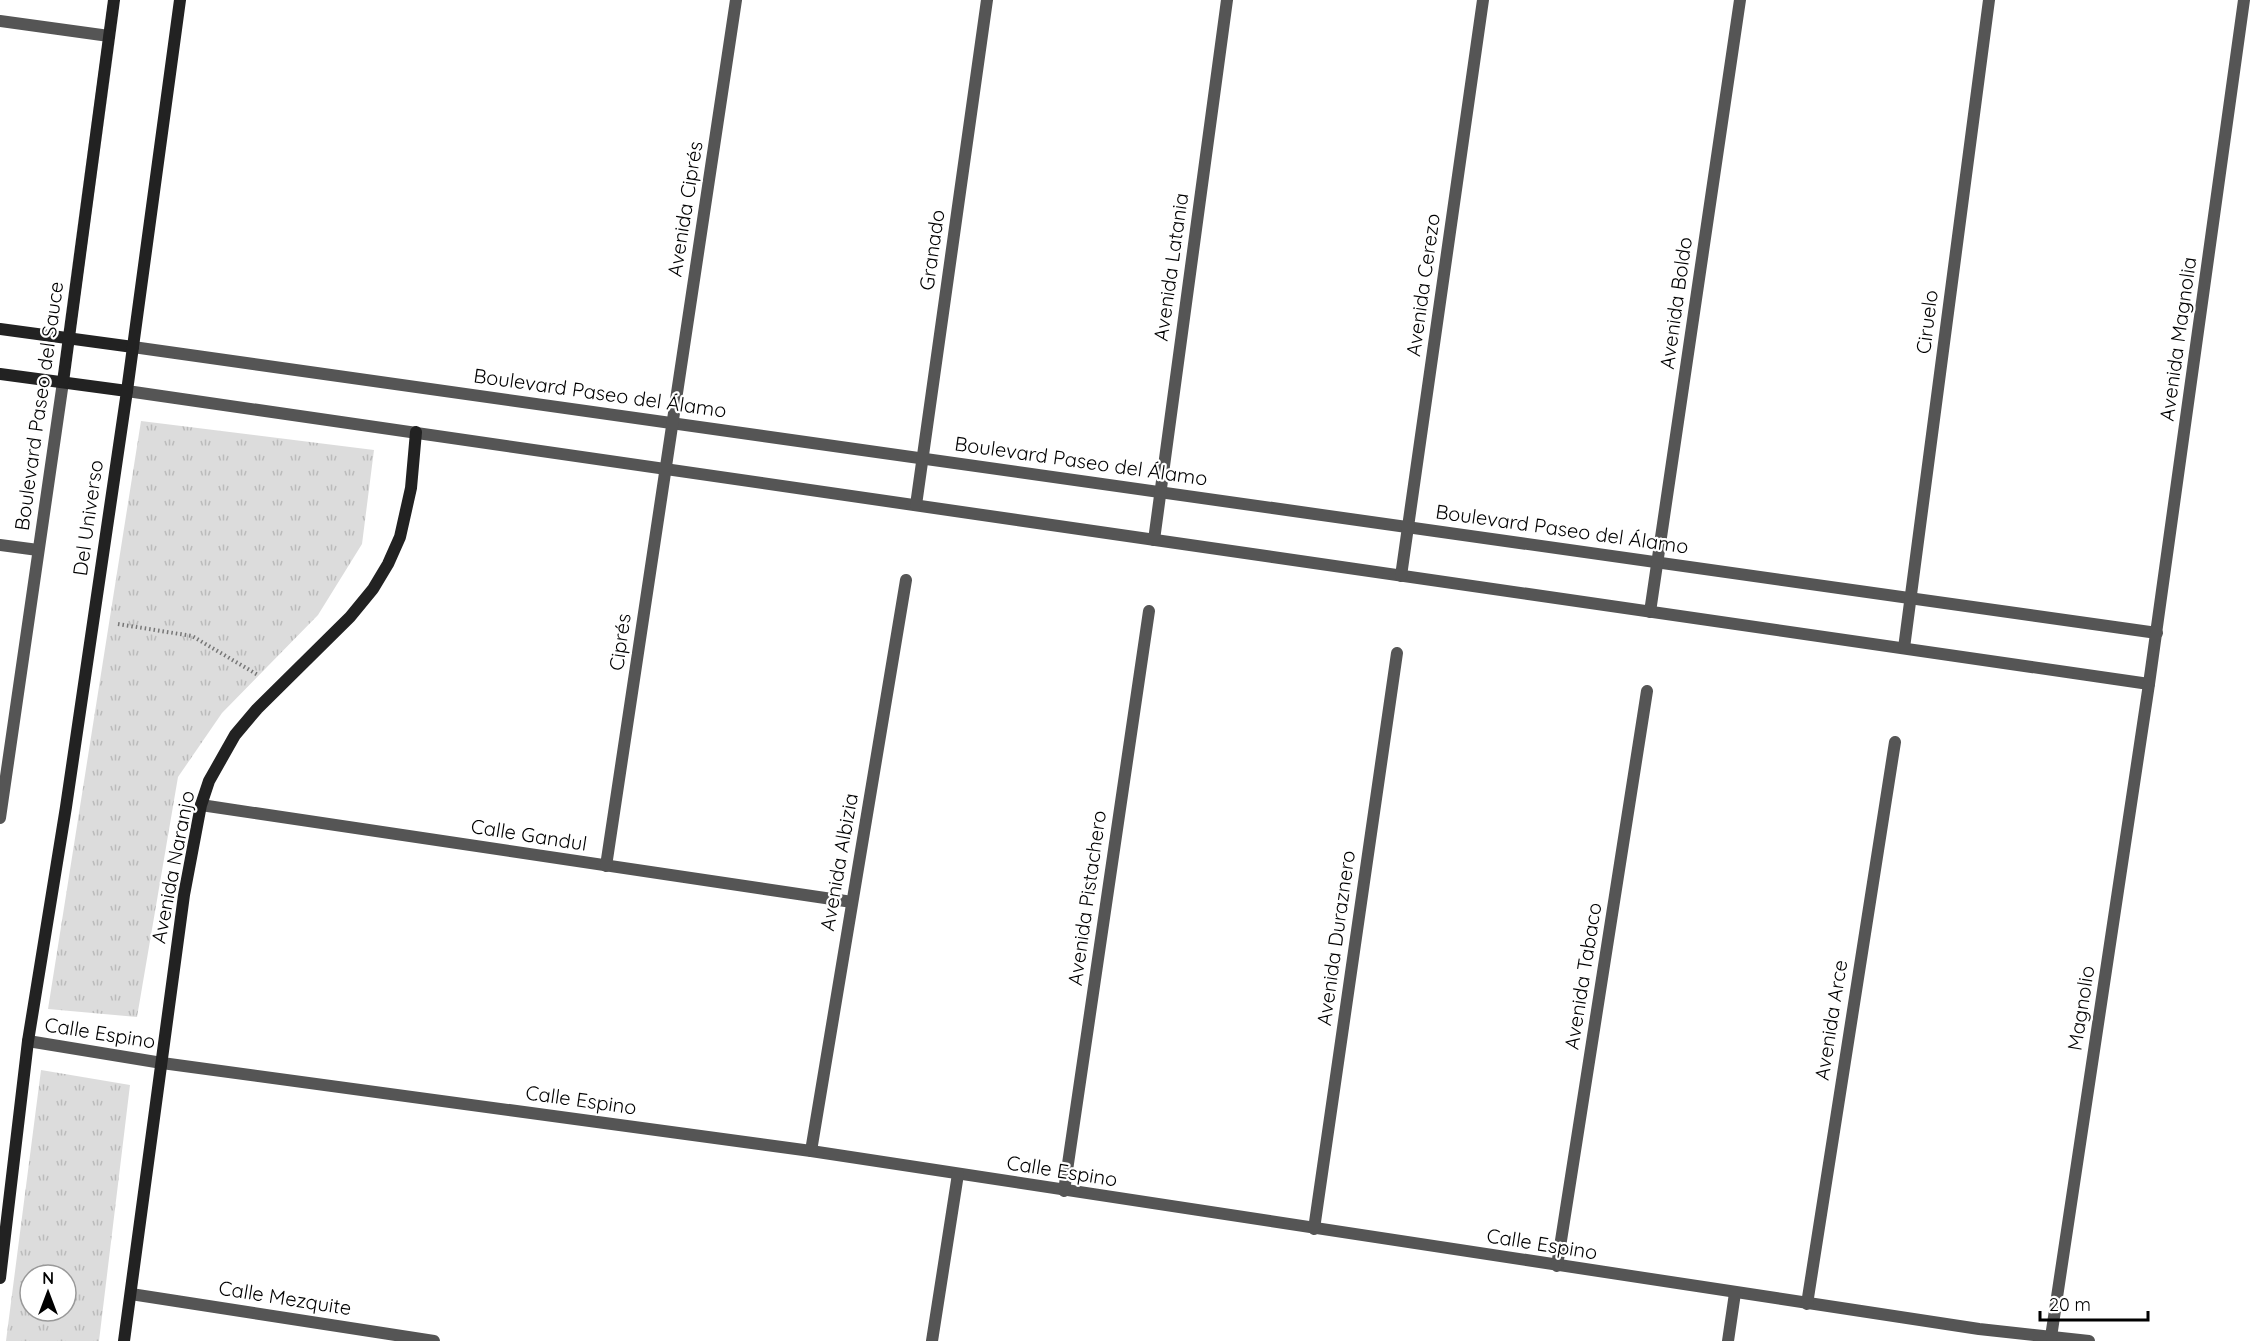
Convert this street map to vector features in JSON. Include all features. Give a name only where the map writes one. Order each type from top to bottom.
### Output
[{"type":"street","name":"Boulevard Paseo del Sauce","points":[[0,818],[63,382],[114,0]]},
{"type":"street","name":"Del Universo","points":[[0,1278],[28,1041],[64,818],[127,391],[180,0]]},
{"type":"street","name":"Avenida Ciprés","points":[[673,423],[736,0]]},
{"type":"street","name":"Granado","points":[[916,505],[987,0]]},
{"type":"street","name":"Avenida Latania","points":[[1154,540],[1227,0]]},
{"type":"street","name":"Avenida Cerezo","points":[[1401,576],[1483,0]]},
{"type":"street","name":"Avenida Boldo","points":[[1650,612],[1740,0]]},
{"type":"street","name":"Ciruelo","points":[[1904,648],[1989,0]]},
{"type":"street","name":"Avenida Magnolia","points":[[2150,684],[2244,0]]},
{"type":"street","points":[[0,21],[109,36]]},
{"type":"street","name":"Boulevard Paseo del Álamo","points":[[0,329],[2157,633]]},
{"type":"street","points":[[0,374],[666,468],[2150,684]]},
{"type":"street","name":"Ciprés","points":[[606,866],[673,423]]},
{"type":"street","name":"Avenida Naranjo","points":[[124,1341],[184,895],[201,806],[209,781],[235,735],[257,709],[350,616],[373,589],[388,564],[400,537],[411,488],[416,432]]},
{"type":"street","points":[[0,545],[38,550]]},
{"type":"street","name":"Avenida Albizia","points":[[810,1152],[906,580]]},
{"type":"street","name":"Avenida Pistachero","points":[[1064,1191],[1149,611]]},
{"type":"street","name":"Avenida Duraznero","points":[[1314,1228],[1397,653]]},
{"type":"street","name":"Magnolio","points":[[2051,1337],[2150,684]]},
{"type":"street","name":"Avenida Tabaco","points":[[1557,1266],[1647,691]]},
{"type":"street","name":"Avenida Arce","points":[[1807,1304],[1895,742]]},
{"type":"street","name":"Calle Gandul","points":[[201,806],[852,902]]},
{"type":"street","name":"Calle Espino","points":[[28,1041],[162,1063],[958,1174],[1807,1304],[1978,1335],[2051,1337],[2089,1341]]},
{"type":"street","points":[[932,1341],[958,1174]]},
{"type":"street","points":[[1728,1341],[1735,1293]]},
{"type":"street","name":"Calle Mezquite","points":[[131,1294],[434,1341]]},
{"type":"path","points":[[93,621],[192,636],[279,688]]},
{"type":"green space","points":[[141,421],[374,450],[362,544],[318,615],[222,713],[178,777],[137,1017],[48,1009]]},
{"type":"green space","points":[[41,1070],[130,1085],[99,1341],[6,1341]]}]
